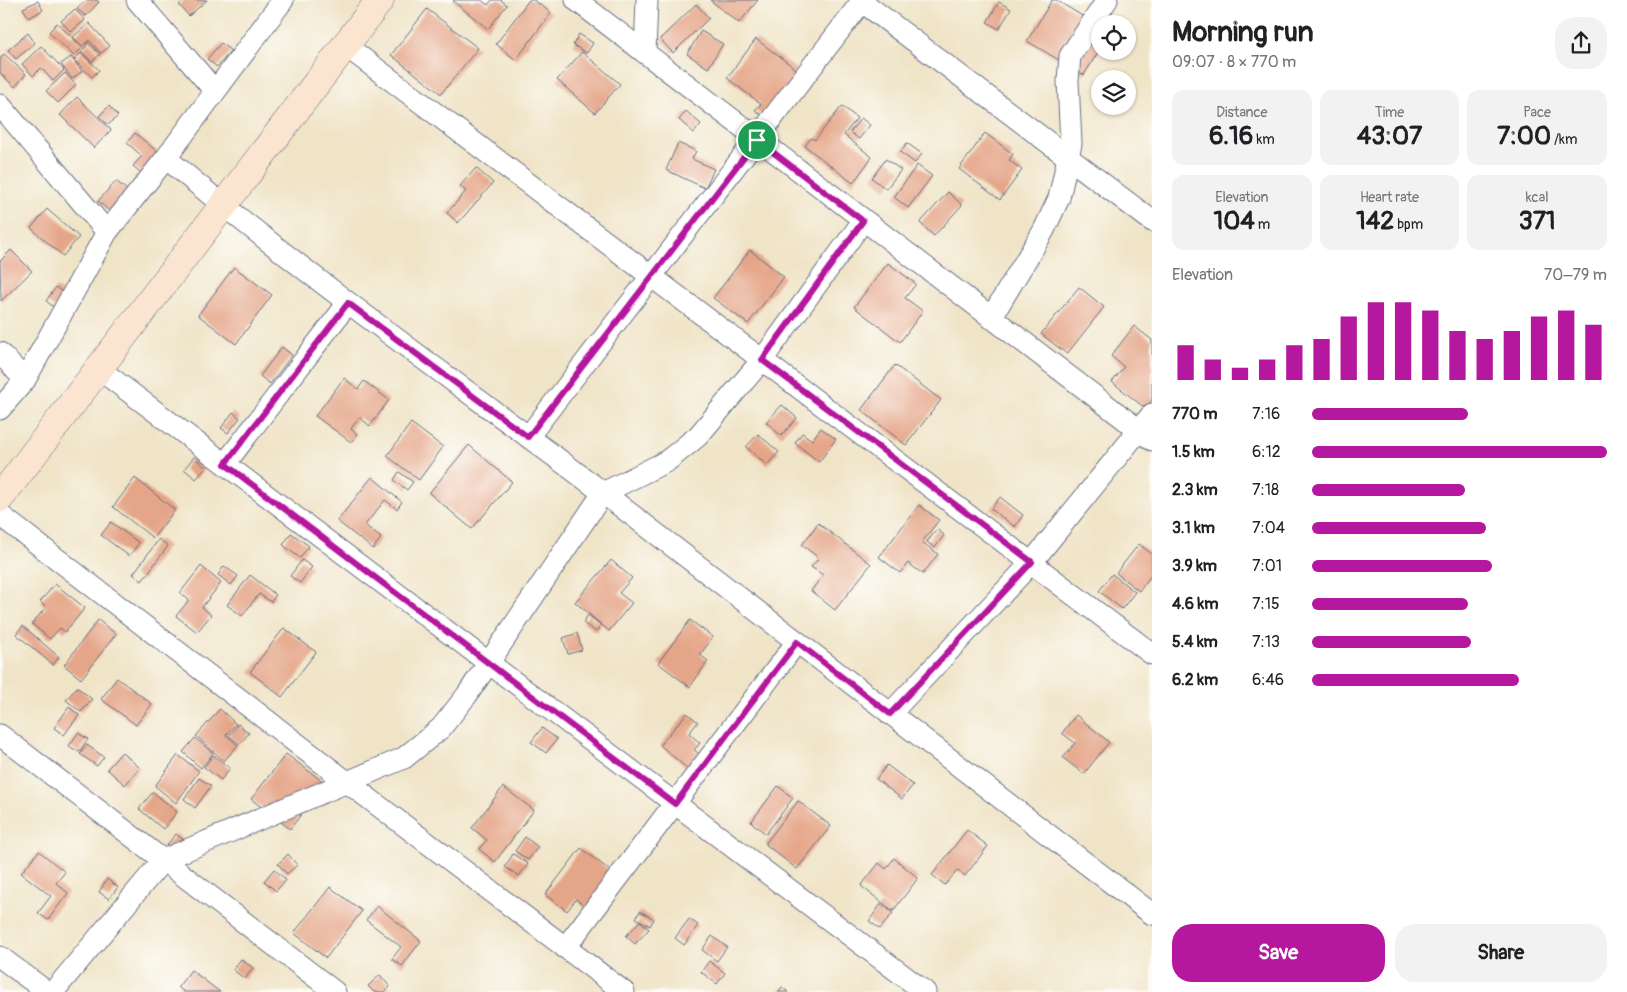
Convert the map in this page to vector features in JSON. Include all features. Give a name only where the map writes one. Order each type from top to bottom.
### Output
[{"type":"street","points":[[137,0],[214,90]]},
{"type":"street","points":[[0,409],[24,380],[107,232],[166,158],[214,90],[283,0]]},
{"type":"street","points":[[0,498],[224,207],[380,0]]},
{"type":"street","points":[[576,0],[991,318],[1148,428],[1032,562],[890,714]]},
{"type":"street","points":[[645,53],[647,0]]},
{"type":"street","points":[[528,437],[653,277],[861,0],[1152,221]]},
{"type":"street","points":[[991,318],[1048,222],[1059,198],[1071,144],[1068,80],[1070,56],[1107,0]]},
{"type":"street","points":[[346,46],[1152,654]]},
{"type":"street","points":[[0,104],[107,232]]},
{"type":"street","points":[[166,158],[224,207],[348,303],[603,493],[1152,914]]},
{"type":"street","points":[[52,992],[163,860],[404,758],[441,728],[488,663],[603,493],[668,462],[698,436],[762,360],[863,221]]},
{"type":"street","points":[[225,464],[348,303]]},
{"type":"street","points":[[0,353],[24,380]]},
{"type":"street","points":[[99,369],[925,992]]},
{"type":"street","points":[[0,515],[346,782],[624,992]]},
{"type":"street","points":[[565,948],[797,642]]},
{"type":"street","points":[[0,735],[335,992]]},
{"type":"street","points":[[0,956],[47,992]]},
{"type":"building","points":[[85,0],[96,0],[99,2],[86,16],[77,9]]},
{"type":"building","points":[[184,0],[207,0],[189,16],[179,5]]},
{"type":"building","points":[[454,0],[481,0],[488,5],[492,0],[501,0],[507,5],[488,29]]},
{"type":"building","points":[[529,0],[534,0],[551,13],[516,60],[496,44]]},
{"type":"building","points":[[710,0],[758,0],[739,23]]},
{"type":"building","points":[[1052,0],[1056,0],[1084,17],[1094,0],[1101,0],[1101,15],[1091,15],[1091,60],[1093,60],[1084,75],[1027,41]]},
{"type":"building","points":[[38,1],[43,10],[29,18],[23,8]]},
{"type":"building","points":[[999,2],[1011,9],[999,29],[987,22]]},
{"type":"building","points":[[696,4],[709,18],[673,53],[660,39]]},
{"type":"building","points":[[75,9],[85,20],[71,32],[61,21]]},
{"type":"building","points":[[427,9],[478,48],[441,94],[391,55]]},
{"type":"building","points":[[57,23],[84,49],[88,42],[100,54],[92,62],[80,50],[74,56],[49,32]]},
{"type":"building","points":[[89,23],[110,46],[101,53],[89,40],[82,46],[73,37]]},
{"type":"building","points":[[701,31],[723,44],[708,68],[687,54]]},
{"type":"building","points":[[28,33],[35,43],[16,59],[8,50]]},
{"type":"building","points":[[579,34],[593,43],[587,53],[573,45]]},
{"type":"building","points":[[756,39],[804,75],[769,121],[755,110],[761,104],[727,78]]},
{"type":"building","points":[[221,43],[231,51],[217,67],[207,59]]},
{"type":"building","points":[[41,46],[64,70],[53,81],[41,68],[33,76],[22,64]]},
{"type":"building","points":[[582,52],[620,84],[595,113],[557,80]]},
{"type":"building","points":[[81,53],[99,70],[92,77],[74,60]]},
{"type":"building","points":[[4,54],[26,74],[15,87],[0,73],[0,59]]},
{"type":"building","points":[[71,57],[82,71],[72,79],[61,64]]},
{"type":"building","points":[[65,73],[76,85],[58,103],[46,91]]},
{"type":"building","points":[[77,97],[111,130],[94,148],[60,115]]},
{"type":"building","points":[[109,106],[118,116],[108,125],[99,116]]},
{"type":"building","points":[[842,106],[857,118],[844,135],[872,157],[853,183],[805,146],[811,138],[815,140]]},
{"type":"building","points":[[686,111],[701,124],[694,133],[679,120]]},
{"type":"building","points":[[861,118],[870,125],[859,139],[850,132]]},
{"type":"building","points":[[135,133],[165,158],[148,179],[133,166],[142,156],[127,143]]},
{"type":"building","points":[[985,133],[1013,154],[1009,160],[1022,170],[1000,200],[959,169]]},
{"type":"building","points":[[678,143],[696,151],[692,159],[714,169],[705,188],[666,170]]},
{"type":"building","points":[[907,143],[922,154],[915,163],[900,152]]},
{"type":"building","points":[[886,159],[901,170],[886,189],[872,178]]},
{"type":"building","points":[[917,165],[932,176],[908,208],[894,197]]},
{"type":"building","points":[[476,168],[493,183],[458,223],[447,213],[466,191],[460,186]]},
{"type":"building","points":[[116,181],[137,198],[118,219],[98,201]]},
{"type":"building","points":[[948,192],[962,205],[934,236],[920,223]]},
{"type":"building","points":[[47,209],[79,237],[63,256],[31,228]]},
{"type":"building","points":[[11,250],[32,271],[1,301],[0,261]]},
{"type":"building","points":[[750,250],[784,277],[748,324],[713,298]]},
{"type":"building","points":[[888,263],[916,284],[905,298],[923,311],[900,342],[854,307]]},
{"type":"building","points":[[234,267],[272,295],[236,344],[198,315]]},
{"type":"building","points":[[56,287],[65,294],[55,308],[46,301]]},
{"type":"building","points":[[1079,287],[1104,307],[1067,354],[1041,334]]},
{"type":"building","points":[[1134,326],[1152,340],[1152,400],[1145,408],[1112,382],[1124,367],[1111,356]]},
{"type":"building","points":[[282,347],[292,355],[270,384],[260,376]]},
{"type":"building","points":[[895,365],[941,400],[906,445],[861,410]]},
{"type":"building","points":[[344,378],[358,389],[364,381],[389,400],[370,426],[359,417],[351,429],[357,434],[351,442],[315,416]]},
{"type":"building","points":[[782,405],[797,418],[781,436],[766,422]]},
{"type":"building","points":[[233,412],[240,418],[228,433],[221,428]]},
{"type":"building","points":[[411,423],[443,447],[419,480],[387,456]]},
{"type":"building","points":[[821,428],[836,439],[819,462],[795,443],[802,433],[812,440]]},
{"type":"building","points":[[758,434],[779,452],[767,465],[746,447]]},
{"type":"building","points":[[469,445],[512,482],[472,529],[429,493]]},
{"type":"building","points":[[194,457],[206,468],[196,479],[184,469]]},
{"type":"building","points":[[399,472],[413,482],[407,490],[394,480]]},
{"type":"building","points":[[372,477],[402,502],[397,509],[385,500],[365,525],[381,538],[373,549],[337,521]]},
{"type":"building","points":[[135,478],[175,510],[153,538],[113,507]]},
{"type":"building","points":[[1000,497],[1023,515],[1015,527],[991,509]]},
{"type":"building","points":[[919,505],[939,520],[922,542],[938,554],[923,574],[908,563],[900,573],[879,557]]},
{"type":"building","points":[[111,522],[139,543],[129,556],[101,535]]},
{"type":"building","points":[[818,523],[871,564],[835,610],[811,591],[823,575],[811,567],[819,558],[802,545]]},
{"type":"building","points":[[937,529],[944,535],[935,548],[927,542]]},
{"type":"building","points":[[291,533],[309,546],[300,558],[283,545]]},
{"type":"building","points":[[159,539],[168,546],[142,581],[133,574]]},
{"type":"building","points":[[1139,544],[1152,554],[1152,574],[1139,591],[1116,573]]},
{"type":"building","points":[[302,560],[312,567],[300,583],[290,576]]},
{"type":"building","points":[[611,560],[632,578],[619,593],[632,603],[609,631],[575,602]]},
{"type":"building","points":[[201,566],[221,583],[202,607],[211,615],[197,632],[176,616],[189,600],[180,593]]},
{"type":"building","points":[[224,566],[238,576],[231,585],[218,575]]},
{"type":"building","points":[[1112,574],[1135,592],[1122,609],[1099,591]]},
{"type":"building","points":[[250,575],[276,595],[271,602],[259,594],[242,616],[227,605]]},
{"type":"building","points":[[55,584],[85,608],[65,632],[60,628],[50,639],[32,624],[46,607],[40,602]]},
{"type":"building","points":[[588,615],[601,625],[596,632],[583,623]]},
{"type":"building","points":[[98,620],[116,634],[81,679],[64,665]]},
{"type":"building","points":[[690,620],[713,637],[700,655],[708,661],[690,687],[658,663]]},
{"type":"building","points":[[23,626],[59,657],[53,665],[16,634]]},
{"type":"building","points":[[284,628],[316,652],[282,697],[250,672]]},
{"type":"building","points":[[577,633],[582,650],[568,654],[563,638]]},
{"type":"building","points":[[117,678],[152,704],[136,725],[101,699]]},
{"type":"building","points":[[77,687],[92,699],[81,712],[66,700]]},
{"type":"building","points":[[69,707],[79,715],[64,735],[54,728]]},
{"type":"building","points":[[220,709],[236,724],[226,735],[238,745],[224,761],[196,736]]},
{"type":"building","points":[[687,713],[698,722],[689,733],[700,743],[694,750],[702,756],[690,771],[660,745]]},
{"type":"building","points":[[1076,715],[1109,742],[1084,774],[1063,758],[1075,743],[1062,733]]},
{"type":"building","points":[[238,724],[249,733],[240,744],[229,736]]},
{"type":"building","points":[[542,728],[557,739],[546,753],[531,742]]},
{"type":"building","points":[[78,733],[88,739],[79,752],[69,746]]},
{"type":"building","points":[[195,738],[213,753],[201,768],[183,752]]},
{"type":"building","points":[[87,745],[104,757],[97,766],[80,754]]},
{"type":"building","points":[[122,752],[140,768],[125,785],[107,769]]},
{"type":"building","points":[[286,754],[325,783],[290,829],[251,799]]},
{"type":"building","points":[[178,755],[199,771],[176,803],[155,786]]},
{"type":"building","points":[[213,755],[230,768],[221,780],[204,767]]},
{"type":"building","points":[[887,765],[913,785],[902,799],[876,779]]},
{"type":"building","points":[[199,778],[211,786],[195,808],[184,799]]},
{"type":"building","points":[[778,786],[793,798],[766,834],[751,822]]},
{"type":"building","points":[[503,787],[534,810],[495,862],[479,849],[487,840],[472,828]]},
{"type":"building","points":[[153,792],[177,812],[163,829],[139,809]]},
{"type":"building","points":[[798,801],[831,826],[797,869],[765,844]]},
{"type":"building","points":[[967,830],[988,846],[965,876],[958,870],[945,885],[932,875]]},
{"type":"building","points":[[176,834],[185,841],[175,853],[166,846]]},
{"type":"building","points":[[525,837],[538,847],[528,860],[515,851]]},
{"type":"building","points":[[581,848],[617,876],[590,911],[576,899],[567,911],[545,895]]},
{"type":"building","points":[[39,851],[65,872],[56,883],[68,893],[48,920],[38,913],[51,896],[21,873]]},
{"type":"building","points":[[288,854],[297,865],[287,874],[278,864]]},
{"type":"building","points":[[513,854],[528,864],[519,876],[505,867]]},
{"type":"building","points":[[894,858],[918,878],[893,911],[861,886],[879,863],[886,869]]},
{"type":"building","points":[[274,869],[286,880],[276,891],[264,881]]},
{"type":"building","points":[[107,879],[118,887],[109,899],[99,892]]},
{"type":"building","points":[[330,887],[362,911],[326,958],[294,933]]},
{"type":"building","points":[[881,904],[893,913],[880,929],[869,921]]},
{"type":"building","points":[[377,906],[421,941],[402,966],[392,959],[401,947],[366,920]]},
{"type":"building","points":[[640,911],[654,919],[650,926],[636,918]]},
{"type":"building","points":[[689,919],[698,925],[684,945],[675,938]]},
{"type":"building","points":[[640,921],[649,929],[635,944],[626,936]]},
{"type":"building","points":[[712,936],[727,947],[717,961],[702,950]]},
{"type":"building","points":[[241,959],[253,968],[245,979],[233,970]]},
{"type":"building","points":[[709,961],[725,973],[717,984],[701,972]]},
{"type":"building","points":[[191,970],[220,992],[184,992],[178,987]]},
{"type":"building","points":[[380,975],[390,987],[384,992],[374,992],[368,986]]},
{"type":"building","points":[[782,987],[788,992],[778,992]]},
{"type":"route","points":[[757,140],[863,221],[762,360],[1032,562],[890,714],[797,642],[675,804],[225,464],[348,303],[528,437],[757,140]]}]
